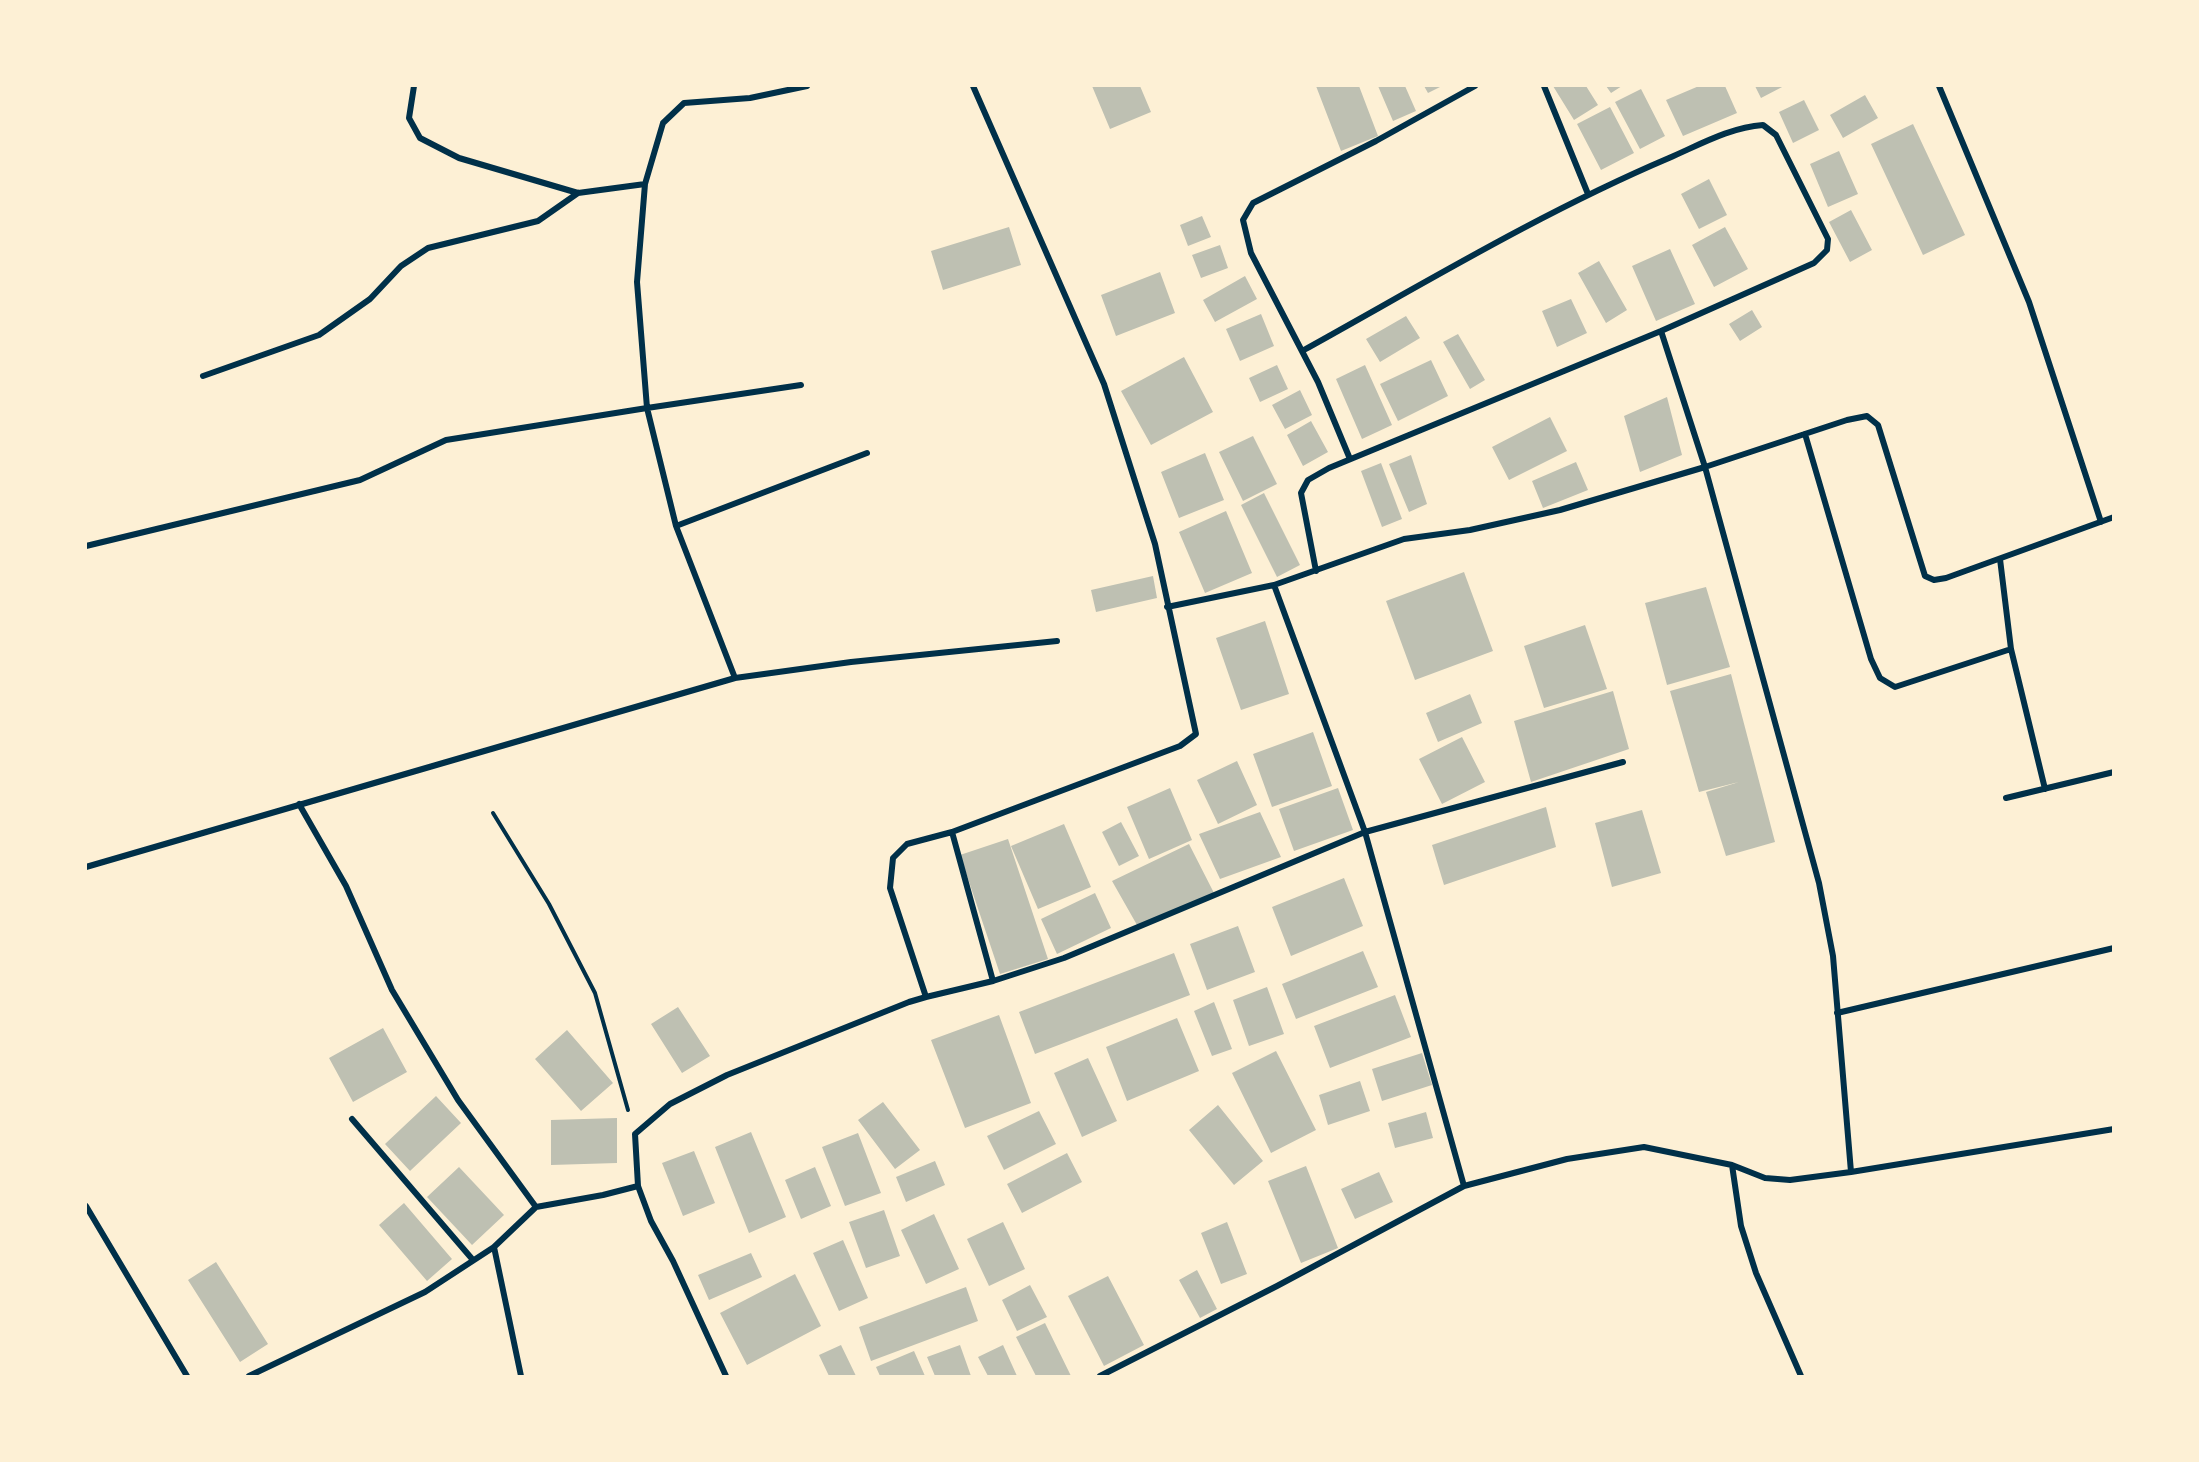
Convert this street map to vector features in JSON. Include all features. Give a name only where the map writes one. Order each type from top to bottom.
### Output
[{"type":"street","points":[[414,86],[409,118],[420,138],[459,158],[578,193],[645,184]]},
{"type":"street","points":[[735,678],[676,526],[647,408],[637,282],[645,184],[663,123],[684,103],[750,98],[807,86]]},
{"type":"street","points":[[926,997],[890,888],[893,858],[907,844],[952,832],[1180,746],[1196,734],[1155,544],[1104,384],[973,86]]},
{"type":"street","points":[[1350,459],[1318,382],[1251,253],[1243,220],[1253,203],[1376,141],[1475,86]]},
{"type":"street","points":[[1544,86],[1588,194]]},
{"type":"street","points":[[1939,86],[2029,302],[2101,522]]},
{"type":"street","points":[[1302,351],[1588,194],[1725,134],[1753,125],[1763,125],[1776,135],[1828,239],[1827,250],[1814,263],[1661,331],[1350,459],[1308,480],[1301,493],[1316,571]]},
{"type":"street","points":[[203,376],[319,335],[370,299],[401,266],[428,248],[538,221],[578,193]]},
{"type":"street","points":[[1661,331],[1705,467],[1820,883],[1833,956],[1851,1172]]},
{"type":"street","points":[[86,546],[360,480],[446,440],[801,385]]},
{"type":"street","points":[[1167,607],[1274,585],[1404,539],[1470,530],[1560,510],[1705,467],[1847,420],[1868,416],[1878,425],[1925,576],[1934,580],[1946,578],[2114,517]]},
{"type":"street","points":[[1805,434],[1872,659],[1880,678],[1895,687],[2011,649]]},
{"type":"street","points":[[676,526],[867,453]]},
{"type":"street","points":[[2000,559],[2011,649],[2045,789]]},
{"type":"street","points":[[1274,585],[1365,832],[1464,1186]]},
{"type":"street","points":[[86,867],[735,678],[1057,641]]},
{"type":"street","points":[[726,1377],[673,1261],[651,1221],[638,1186],[635,1134],[670,1104],[727,1075],[909,1002],[993,981],[1064,958],[1365,832],[1623,762]]},
{"type":"street","points":[[2006,798],[2114,772]]},
{"type":"street","points":[[299,804],[346,886],[393,990],[458,1100],[536,1207]]},
{"type":"street","points":[[952,832],[993,981]]},
{"type":"street","points":[[1837,1013],[2114,948]]},
{"type":"street","points":[[352,1119],[473,1260]]},
{"type":"street","points":[[1100,1377],[1464,1186],[1567,1159],[1644,1147],[1732,1165],[1765,1178],[1790,1180],[2114,1129]]},
{"type":"street","points":[[1732,1165],[1741,1226],[1756,1273],[1800,1377]]},
{"type":"street","points":[[249,1377],[425,1292],[494,1247],[536,1207],[638,1186]]},
{"type":"street","points":[[86,1206],[187,1377]]},
{"type":"street","points":[[494,1247],[521,1377]]},
{"type":"path","points":[[493,813],[549,904],[595,993],[635,1134]]},
{"type":"building","points":[[1092,86],[1140,86],[1151,112],[1110,129]]},
{"type":"building","points":[[1316,86],[1359,86],[1378,136],[1341,151]]},
{"type":"building","points":[[1378,86],[1405,86],[1416,111],[1393,121]]},
{"type":"building","points":[[1424,86],[1442,86],[1428,93]]},
{"type":"building","points":[[1553,86],[1586,86],[1598,105],[1574,120]]},
{"type":"building","points":[[1606,86],[1622,86],[1611,93]]},
{"type":"building","points":[[1699,86],[1725,86],[1737,113],[1683,136],[1666,100]]},
{"type":"building","points":[[1755,86],[1784,86],[1761,98]]},
{"type":"building","points":[[1641,89],[1665,136],[1640,149],[1615,102]]},
{"type":"building","points":[[1865,95],[1878,118],[1843,138],[1830,115]]},
{"type":"building","points":[[1804,100],[1819,130],[1793,143],[1779,112]]},
{"type":"building","points":[[1610,107],[1634,153],[1601,170],[1577,124]]},
{"type":"building","points":[[1913,124],[1965,235],[1923,255],[1871,144]]},
{"type":"building","points":[[1839,151],[1858,194],[1828,207],[1810,164]]},
{"type":"building","points":[[1709,179],[1727,215],[1699,229],[1681,194]]},
{"type":"building","points":[[1851,210],[1872,250],[1850,262],[1829,222]]},
{"type":"building","points":[[1202,216],[1211,237],[1188,246],[1180,225]]},
{"type":"building","points":[[1009,227],[1021,265],[943,290],[931,251]]},
{"type":"building","points":[[1725,227],[1748,269],[1714,287],[1692,245]]},
{"type":"building","points":[[1220,245],[1228,268],[1201,278],[1192,255]]},
{"type":"building","points":[[1670,249],[1695,304],[1656,321],[1632,266]]},
{"type":"building","points":[[1599,261],[1627,310],[1606,323],[1578,273]]},
{"type":"building","points":[[1160,272],[1175,313],[1116,336],[1101,295]]},
{"type":"building","points":[[1245,276],[1257,299],[1215,322],[1203,300]]},
{"type":"building","points":[[1571,299],[1587,333],[1557,347],[1542,311]]},
{"type":"building","points":[[1752,310],[1762,327],[1740,341],[1729,324]]},
{"type":"building","points":[[1261,314],[1274,346],[1240,361],[1226,329]]},
{"type":"building","points":[[1406,316],[1420,338],[1380,362],[1366,339]]},
{"type":"building","points":[[1458,334],[1485,380],[1470,389],[1443,342]]},
{"type":"building","points":[[1184,357],[1213,412],[1151,445],[1121,391]]},
{"type":"building","points":[[1431,360],[1448,396],[1398,421],[1380,384]]},
{"type":"building","points":[[1277,365],[1288,389],[1260,402],[1249,378]]},
{"type":"building","points":[[1365,365],[1392,425],[1362,439],[1336,379]]},
{"type":"building","points":[[1300,390],[1312,415],[1285,429],[1272,405]]},
{"type":"building","points":[[1667,397],[1682,455],[1640,472],[1624,416]]},
{"type":"building","points":[[1550,417],[1567,451],[1509,480],[1492,447]]},
{"type":"building","points":[[1311,421],[1328,452],[1303,466],[1287,435]]},
{"type":"building","points":[[1253,436],[1277,484],[1243,501],[1219,452]]},
{"type":"building","points":[[1205,453],[1224,500],[1179,518],[1161,472]]},
{"type":"building","points":[[1411,455],[1427,504],[1409,512],[1389,464]]},
{"type":"building","points":[[1576,462],[1588,490],[1543,508],[1532,481]]},
{"type":"building","points":[[1381,463],[1402,519],[1382,527],[1361,471]]},
{"type":"building","points":[[1264,493],[1300,565],[1277,577],[1241,505]]},
{"type":"building","points":[[1226,511],[1252,573],[1205,593],[1179,532]]},
{"type":"building","points":[[1464,572],[1493,651],[1415,680],[1386,601]]},
{"type":"building","points":[[1153,576],[1157,598],[1096,612],[1091,590]]},
{"type":"building","points":[[1706,587],[1730,667],[1667,685],[1645,603]]},
{"type":"building","points":[[1265,621],[1289,694],[1241,710],[1216,638]]},
{"type":"building","points":[[1585,625],[1607,689],[1544,708],[1524,646]]},
{"type":"building","points":[[1731,674],[1775,842],[1726,856],[1706,792],[1739,782],[1699,792],[1670,691]]},
{"type":"building","points":[[1613,691],[1629,749],[1531,782],[1514,721]]},
{"type":"building","points":[[1470,694],[1482,723],[1438,742],[1426,713]]},
{"type":"building","points":[[1313,732],[1332,786],[1272,807],[1253,754]]},
{"type":"building","points":[[1462,737],[1485,782],[1442,804],[1419,759]]},
{"type":"building","points":[[1237,761],[1257,805],[1218,824],[1197,780]]},
{"type":"building","points":[[1170,788],[1192,840],[1149,859],[1127,807]]},
{"type":"building","points":[[1338,788],[1353,830],[1294,851],[1279,809]]},
{"type":"building","points":[[1546,807],[1556,847],[1444,885],[1432,845]]},
{"type":"building","points":[[1642,810],[1661,873],[1612,887],[1595,823]]},
{"type":"building","points":[[1260,812],[1281,857],[1220,879],[1199,834]]},
{"type":"building","points":[[1121,822],[1139,856],[1119,866],[1102,832]]},
{"type":"building","points":[[1064,824],[1091,887],[1038,909],[1011,846]]},
{"type":"building","points":[[1008,839],[1048,959],[1000,974],[960,855]]},
{"type":"building","points":[[1189,844],[1214,893],[1137,925],[1112,881]]},
{"type":"building","points":[[1344,878],[1363,926],[1291,956],[1272,907]]},
{"type":"building","points":[[1095,893],[1111,928],[1057,954],[1041,919]]},
{"type":"building","points":[[1238,926],[1255,972],[1207,990],[1190,944]]},
{"type":"building","points":[[1363,951],[1378,987],[1296,1019],[1282,984]]},
{"type":"building","points":[[1174,953],[1190,995],[1035,1054],[1019,1012]]},
{"type":"building","points":[[1267,987],[1284,1034],[1249,1046],[1233,1000]]},
{"type":"building","points":[[1395,995],[1411,1037],[1330,1068],[1314,1026]]},
{"type":"building","points":[[1214,1002],[1232,1049],[1212,1056],[1194,1011]]},
{"type":"building","points":[[678,1007],[710,1056],[682,1073],[651,1024]]},
{"type":"building","points":[[999,1015],[1031,1103],[965,1128],[931,1040]]},
{"type":"building","points":[[1177,1018],[1199,1071],[1127,1101],[1106,1047]]},
{"type":"building","points":[[383,1028],[407,1072],[353,1102],[329,1058]]},
{"type":"building","points":[[567,1030],[613,1083],[581,1111],[535,1059]]},
{"type":"building","points":[[1276,1051],[1316,1130],[1271,1153],[1232,1073]]},
{"type":"building","points":[[1422,1053],[1432,1085],[1382,1101],[1372,1069]]},
{"type":"building","points":[[1088,1058],[1117,1121],[1082,1137],[1054,1073]]},
{"type":"building","points":[[1360,1081],[1370,1111],[1328,1125],[1319,1095]]},
{"type":"building","points":[[436,1096],[461,1123],[410,1171],[385,1144]]},
{"type":"building","points":[[883,1102],[920,1150],[895,1169],[858,1120]]},
{"type":"building","points":[[1218,1105],[1263,1161],[1234,1185],[1189,1130]]},
{"type":"building","points":[[1039,1111],[1056,1144],[1004,1170],[987,1136]]},
{"type":"building","points":[[1426,1112],[1433,1138],[1395,1148],[1388,1123]]},
{"type":"building","points":[[617,1118],[617,1163],[551,1165],[551,1120]]},
{"type":"building","points":[[751,1132],[786,1217],[749,1233],[715,1147]]},
{"type":"building","points":[[858,1133],[881,1193],[845,1206],[822,1147]]},
{"type":"building","points":[[694,1151],[715,1203],[683,1216],[662,1163]]},
{"type":"building","points":[[1067,1153],[1082,1182],[1022,1213],[1007,1184]]},
{"type":"building","points":[[935,1161],[945,1185],[906,1202],[896,1177]]},
{"type":"building","points":[[1306,1166],[1338,1248],[1301,1263],[1268,1181]]},
{"type":"building","points":[[459,1167],[504,1215],[472,1245],[427,1197]]},
{"type":"building","points":[[815,1167],[831,1206],[801,1219],[785,1180]]},
{"type":"building","points":[[1379,1172],[1393,1202],[1355,1219],[1341,1189]]},
{"type":"building","points":[[404,1203],[452,1259],[427,1281],[379,1225]]},
{"type":"building","points":[[884,1210],[900,1256],[866,1268],[849,1222]]},
{"type":"building","points":[[934,1214],[959,1269],[926,1284],[901,1230]]},
{"type":"building","points":[[1003,1222],[1025,1269],[989,1286],[967,1239]]},
{"type":"building","points":[[1227,1222],[1247,1274],[1221,1284],[1201,1233]]},
{"type":"building","points":[[843,1240],[868,1298],[839,1311],[813,1253]]},
{"type":"building","points":[[751,1253],[762,1277],[709,1300],[698,1275]]},
{"type":"building","points":[[216,1262],[268,1344],[240,1362],[188,1280]]},
{"type":"building","points":[[1197,1270],[1217,1309],[1200,1318],[1179,1280]]},
{"type":"building","points":[[795,1274],[821,1326],[747,1365],[720,1313]]},
{"type":"building","points":[[1108,1276],[1144,1345],[1104,1366],[1068,1296]]},
{"type":"building","points":[[1030,1285],[1047,1317],[1017,1331],[1002,1300]]},
{"type":"building","points":[[966,1287],[978,1321],[871,1361],[859,1327]]},
{"type":"building","points":[[1045,1323],[1071,1376],[1036,1376],[1016,1337]]},
{"type":"building","points":[[841,1345],[856,1376],[829,1376],[819,1355]]},
{"type":"building","points":[[960,1345],[971,1376],[935,1376],[927,1357]]},
{"type":"building","points":[[1003,1345],[1017,1376],[988,1376],[978,1357]]},
{"type":"building","points":[[914,1351],[925,1376],[880,1376],[876,1367]]}]
